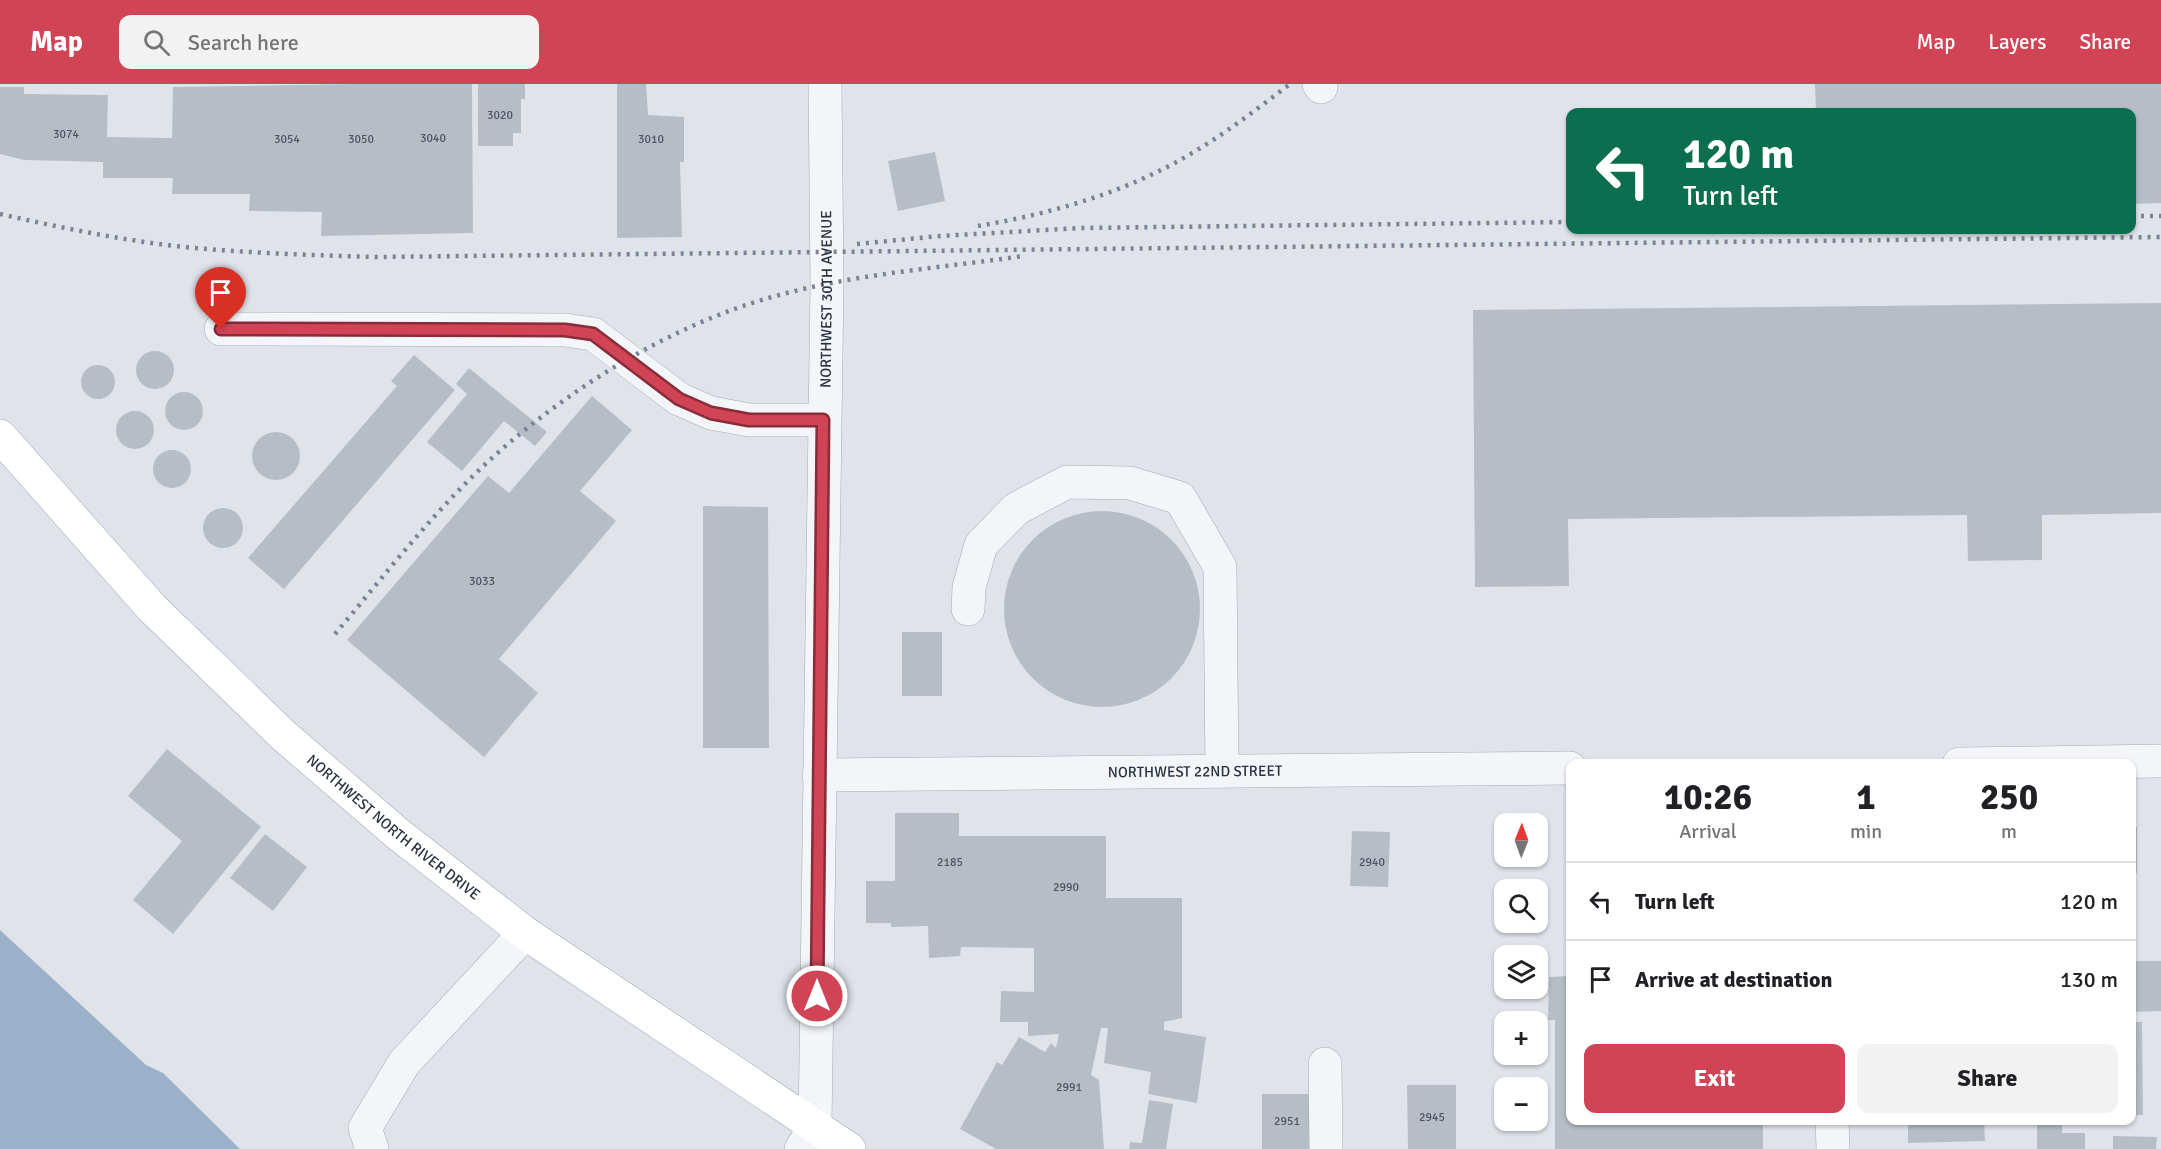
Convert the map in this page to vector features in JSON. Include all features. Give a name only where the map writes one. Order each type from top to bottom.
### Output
[{"type":"main road","name":"NORTHWEST NORTH RIVER DRIVE","points":[[0,436],[144,599],[211,667],[283,735],[398,834],[525,933],[808,1138],[849,1149]]},
{"type":"street","name":"NORTHWEST 30TH AVENUE","points":[[808,1138],[819,776],[827,284],[825,84]]},
{"type":"street","points":[[221,329],[565,330],[593,334],[679,399],[711,413],[749,420],[823,420]]},
{"type":"street","points":[[968,609],[969,587],[981,545],[1016,509],[1067,482],[1130,483],[1180,498],[1220,567],[1222,771]]},
{"type":"street","points":[[2136,761],[2161,761]]},
{"type":"street","name":"NORTHWEST 22ND STREET","points":[[819,776],[1566,768]]},
{"type":"street","points":[[372,1149],[365,1128],[404,1064],[525,933]]},
{"type":"street","points":[[1325,1064],[1326,1149]]},
{"type":"street","points":[[1832,1125],[1833,1149]]},
{"type":"water","points":[[0,930],[146,1065],[163,1073],[240,1149],[0,1149]]},
{"type":"building","points":[[472,84],[473,233],[321,236],[322,212],[249,211],[250,194],[172,194],[173,178],[103,178],[103,162],[24,160],[0,154],[0,87],[24,87],[24,94],[108,95],[107,137],[172,138],[173,87]]},
{"type":"building","points":[[478,84],[525,84],[525,99],[521,99],[521,133],[513,133],[513,146],[478,146]]},
{"type":"building","points":[[617,84],[646,84],[648,115],[684,117],[684,162],[680,162],[682,237],[617,238]]},
{"type":"building","points":[[1815,84],[2161,84],[2161,203],[2136,204],[2136,108],[1816,108]]},
{"type":"building","points":[[935,152],[945,201],[898,211],[888,161]]},
{"type":"building","points":[[2161,303],[2161,513],[2042,515],[2042,560],[1968,561],[1967,515],[1568,519],[1569,586],[1475,587],[1473,310]]},
{"type":"building","points":[[155,351],[168,357],[174,370],[168,383],[155,389],[142,383],[136,370],[142,357]]},
{"type":"building","points":[[414,355],[455,390],[284,589],[248,558],[397,386],[391,381]]},
{"type":"building","points":[[98,365],[110,370],[115,382],[110,394],[98,399],[86,394],[81,382],[86,370]]},
{"type":"building","points":[[469,368],[547,432],[535,446],[504,421],[462,471],[427,442],[467,394],[456,384]]},
{"type":"building","points":[[184,392],[197,398],[203,411],[197,424],[184,430],[171,424],[165,411],[171,398]]},
{"type":"building","points":[[592,396],[632,430],[580,491],[616,521],[499,659],[538,693],[484,757],[347,640],[488,476],[509,493]]},
{"type":"building","points":[[135,411],[148,417],[154,430],[148,443],[135,449],[122,443],[116,430],[122,417]]},
{"type":"building","points":[[276,432],[293,439],[300,456],[293,473],[276,480],[259,473],[252,456],[259,439]]},
{"type":"building","points":[[172,450],[185,456],[191,469],[185,482],[172,488],[159,482],[153,469],[159,456]]},
{"type":"building","points":[[703,506],[768,507],[769,748],[703,748]]},
{"type":"building","points":[[223,508],[237,514],[243,528],[237,542],[223,548],[209,542],[203,528],[209,514]]},
{"type":"building","points":[[1102,511],[1130,515],[1148,523],[1164,533],[1178,547],[1196,581],[1200,609],[1196,637],[1188,655],[1178,671],[1164,685],[1130,703],[1102,707],[1074,703],[1056,695],[1040,685],[1026,671],[1008,637],[1004,609],[1008,581],[1016,563],[1026,547],[1040,533],[1074,515]]},
{"type":"building","points":[[902,632],[942,632],[942,696],[902,696]]},
{"type":"building","points":[[167,749],[261,827],[173,934],[133,900],[182,841],[128,796]]},
{"type":"building","points":[[895,813],[959,813],[959,836],[1106,836],[1106,898],[1182,898],[1182,1018],[1164,1022],[1164,1030],[1206,1037],[1197,1103],[1148,1094],[1151,1072],[1104,1063],[1108,1028],[1101,1028],[1091,1075],[1099,1080],[1104,1149],[996,1149],[960,1129],[997,1062],[1002,1065],[1019,1037],[1045,1052],[1051,1043],[1056,1048],[1059,1034],[1028,1036],[1028,1022],[1000,1022],[1001,991],[1034,992],[1034,948],[961,947],[960,956],[929,958],[928,926],[891,927],[891,923],[866,923],[866,881],[895,881]]},
{"type":"building","points":[[2136,827],[2137,827],[2136,873]]},
{"type":"building","points":[[1352,831],[1390,832],[1388,887],[1350,886]]},
{"type":"building","points":[[265,834],[307,867],[273,911],[230,878]]},
{"type":"building","points":[[2136,961],[2161,961],[2161,1011],[2136,1012]]},
{"type":"building","points":[[1566,976],[1566,1125],[1763,1125],[1763,1149],[1555,1149],[1555,1020],[1548,1020],[1549,977]]},
{"type":"building","points":[[2136,1022],[2142,1022],[2143,1115],[2136,1115]]},
{"type":"building","points":[[1407,1085],[1456,1085],[1456,1149],[1408,1149]]},
{"type":"building","points":[[1262,1094],[1312,1094],[1313,1149],[1262,1149]]},
{"type":"building","points":[[1149,1100],[1173,1104],[1166,1149],[1129,1149],[1130,1142],[1142,1143]]},
{"type":"building","points":[[1908,1125],[1984,1125],[1985,1141],[1908,1143]]},
{"type":"building","points":[[2037,1125],[2062,1125],[2062,1133],[2085,1133],[2085,1149],[2037,1149]]},
{"type":"building","points":[[2113,1136],[2157,1137],[2156,1149],[2113,1149]]},
{"type":"railway","points":[[978,226],[1069,205],[1136,182],[1175,163],[1209,142],[1290,84]]},
{"type":"railway","points":[[0,214],[87,232],[175,246],[250,252],[376,257],[2161,237]]},
{"type":"railway","points":[[2136,216],[2161,216]]},
{"type":"railway","points":[[857,244],[940,236],[1081,228],[1566,222]]},
{"type":"railway","points":[[335,634],[439,511],[485,465],[538,419],[633,356],[701,322],[736,308],[803,289],[897,272],[1023,256]]},
{"type":"route","points":[[221,329],[565,330],[593,334],[679,399],[711,413],[749,420],[823,420],[817,996]]}]
